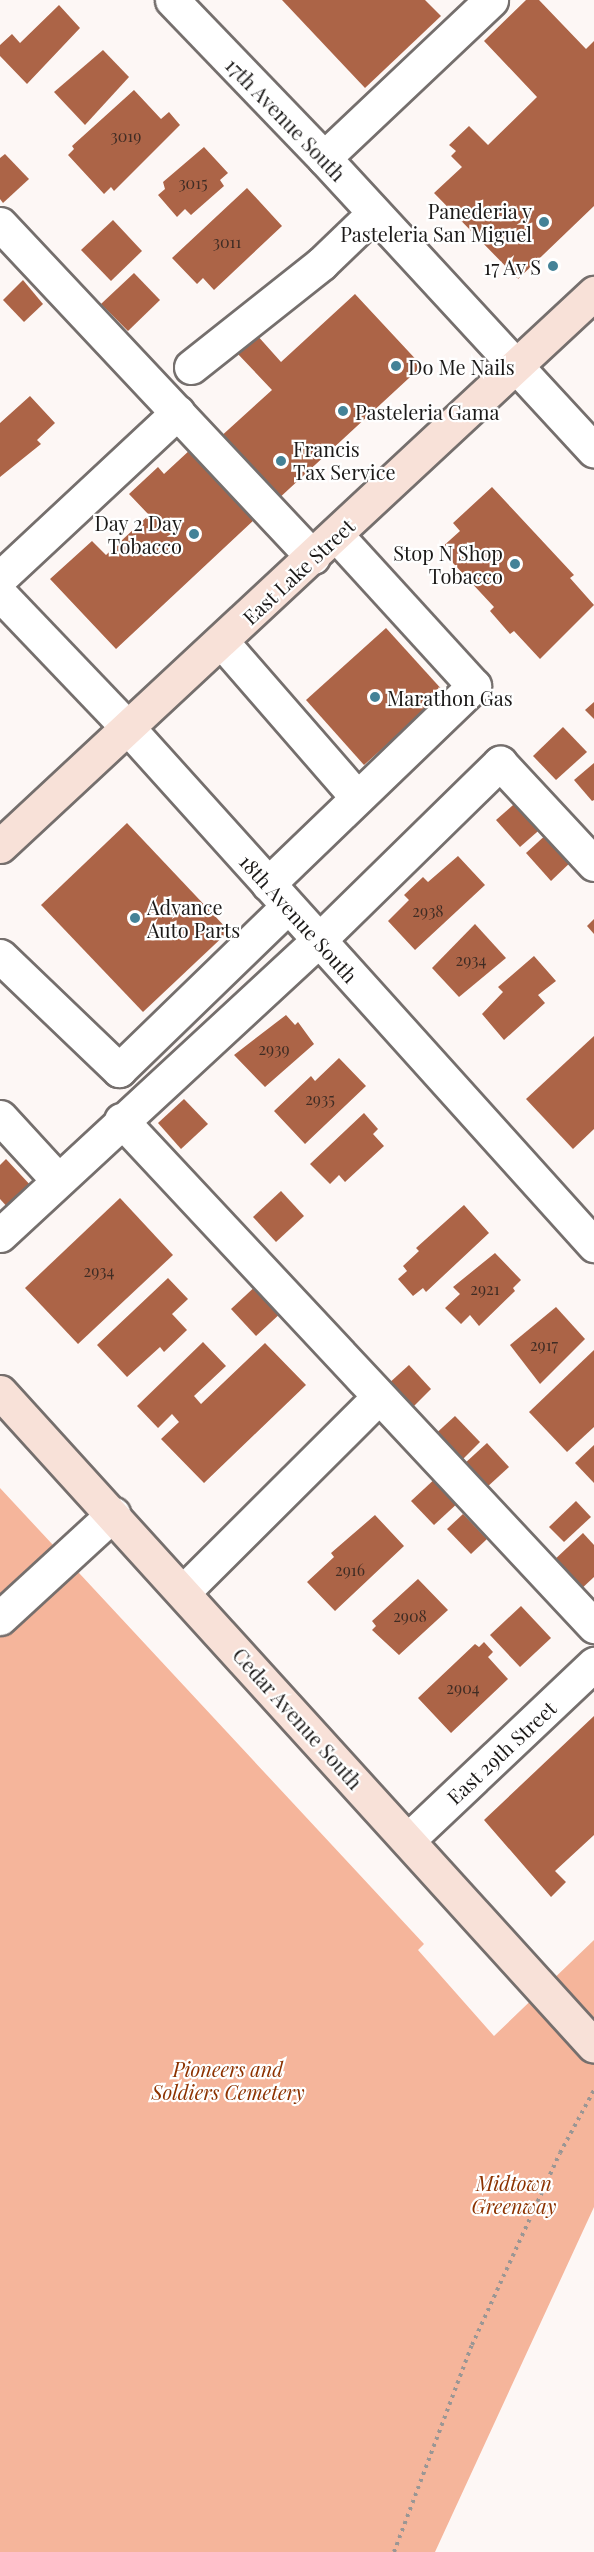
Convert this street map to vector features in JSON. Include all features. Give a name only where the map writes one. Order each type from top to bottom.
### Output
[{"type":"main road","name":"East Lake Street","points":[[0,846],[129,729],[594,293]]},
{"type":"main road","name":"Cedar Avenue South","points":[[0,1392],[409,1839],[594,2046]]},
{"type":"street","name":"17th Avenue South","points":[[172,0],[324,158],[594,451]]},
{"type":"street","points":[[324,158],[491,0]]},
{"type":"street","points":[[191,367],[322,263],[374,213]]},
{"type":"street","points":[[0,224],[178,412],[474,686],[356,796],[278,895],[119,1070],[0,956]]},
{"type":"street","points":[[0,578],[178,412]]},
{"type":"street","name":"18th Avenue South","points":[[0,594],[129,729],[594,1245]]},
{"type":"street","points":[[222,642],[356,796]]},
{"type":"street","points":[[0,1235],[57,1179],[318,941],[500,763],[594,864]]},
{"type":"street","points":[[0,1117],[57,1179]]},
{"type":"street","points":[[121,1120],[378,1398],[594,1626]]},
{"type":"street","points":[[183,1592],[378,1398]]},
{"type":"street","points":[[0,1618],[113,1514]]},
{"type":"street","name":"East 29th Street","points":[[409,1839],[594,1664]]},
{"type":"path","points":[[394,2552],[472,2345],[560,2154],[594,2090]]},
{"type":"green space","name":"Pioneers and Soldiers Cemetery","points":[[0,1488],[424,1944],[418,1950],[494,2036],[594,1940],[594,2207],[435,2552],[0,2552]]},
{"type":"building","points":[[282,0],[425,0],[441,16],[365,88]]},
{"type":"building","points":[[526,0],[539,0],[586,49],[594,41],[594,206],[518,279],[434,193],[462,167],[451,156],[456,151],[449,145],[469,126],[488,145],[537,97],[484,41]]},
{"type":"building","points":[[59,5],[80,28],[27,84],[0,56],[0,45],[12,34],[20,43]]},
{"type":"building","points":[[103,50],[129,77],[85,125],[54,92]]},
{"type":"building","points":[[134,90],[161,119],[169,112],[180,125],[114,191],[111,187],[104,194],[68,155],[74,149],[72,146]]},
{"type":"building","points":[[204,147],[228,173],[220,180],[224,186],[191,215],[185,209],[177,217],[158,195],[165,189],[163,182]]},
{"type":"building","points":[[5,154],[29,179],[3,203],[0,199],[0,158]]},
{"type":"building","points":[[247,188],[282,226],[214,290],[203,278],[197,284],[172,258]]},
{"type":"building","points":[[113,220],[142,251],[111,281],[81,250]]},
{"type":"building","points":[[134,273],[160,300],[128,331],[101,304]]},
{"type":"building","points":[[23,280],[43,304],[24,322],[3,300]]},
{"type":"building","points":[[355,294],[422,366],[276,501],[218,439],[272,390],[236,352],[256,334],[281,362]]},
{"type":"building","points":[[30,396],[55,423],[37,440],[41,444],[0,477],[0,423]]},
{"type":"building","points":[[191,449],[255,519],[116,649],[50,579],[92,541],[106,555],[149,515],[129,494],[158,467],[164,474]]},
{"type":"building","points":[[492,487],[574,575],[570,578],[594,605],[540,659],[514,631],[510,634],[490,611],[494,607],[440,549],[460,531],[453,523]]},
{"type":"building","name":"Marathon Gas","points":[[386,628],[445,693],[364,765],[306,700]]},
{"type":"building","points":[[594,702],[594,719],[585,710]]},
{"type":"building","points":[[563,727],[587,752],[556,780],[533,756]]},
{"type":"building","points":[[594,763],[594,800],[592,801],[574,780]]},
{"type":"building","points":[[521,798],[545,825],[520,847],[496,820]]},
{"type":"building","name":"Advance Auto Parts","points":[[127,823],[229,931],[143,1012],[41,905]]},
{"type":"building","points":[[549,832],[574,859],[551,881],[526,853]]},
{"type":"building","points":[[458,856],[485,885],[415,950],[388,921],[409,900],[404,895],[423,877],[428,882]]},
{"type":"building","points":[[594,919],[594,934],[587,926]]},
{"type":"building","points":[[475,924],[506,958],[459,997],[432,968]]},
{"type":"building","points":[[534,956],[556,981],[538,995],[545,1003],[504,1040],[482,1014],[503,992],[498,987]]},
{"type":"building","points":[[286,1015],[295,1025],[298,1022],[314,1044],[265,1087],[234,1055]]},
{"type":"building","points":[[594,1036],[594,1129],[573,1149],[526,1099]]},
{"type":"building","points":[[339,1058],[366,1086],[305,1144],[274,1111],[311,1076],[315,1081]]},
{"type":"building","points":[[184,1099],[208,1124],[181,1149],[158,1123]]},
{"type":"building","points":[[364,1113],[378,1129],[373,1134],[384,1146],[345,1182],[339,1175],[330,1184],[310,1164]]},
{"type":"building","points":[[6,1159],[33,1188],[10,1210],[0,1199],[0,1165]]},
{"type":"building","points":[[281,1191],[304,1216],[276,1242],[253,1217]]},
{"type":"building","points":[[120,1198],[173,1255],[78,1344],[25,1288]]},
{"type":"building","points":[[464,1205],[489,1233],[426,1292],[423,1288],[413,1296],[398,1279],[407,1271],[403,1266],[419,1251],[416,1248]]},
{"type":"building","points":[[495,1253],[521,1280],[513,1288],[515,1291],[479,1326],[470,1315],[461,1324],[445,1308],[460,1294],[453,1287]]},
{"type":"building","points":[[168,1278],[188,1299],[172,1314],[187,1330],[164,1352],[160,1347],[127,1377],[97,1345]]},
{"type":"building","points":[[258,1284],[283,1311],[256,1336],[231,1309]]},
{"type":"building","points":[[556,1307],[585,1339],[540,1384],[510,1345]]},
{"type":"building","points":[[203,1342],[226,1366],[194,1396],[201,1404],[265,1343],[306,1385],[204,1483],[161,1439],[179,1422],[172,1414],[158,1428],[137,1406]]},
{"type":"building","points":[[594,1350],[594,1427],[567,1452],[529,1412]]},
{"type":"building","points":[[409,1365],[431,1389],[410,1410],[387,1385]]},
{"type":"building","points":[[455,1416],[480,1442],[457,1465],[431,1438]]},
{"type":"building","points":[[487,1443],[509,1467],[486,1488],[464,1464]]},
{"type":"building","points":[[594,1445],[594,1483],[575,1463]]},
{"type":"building","points":[[438,1476],[460,1501],[434,1525],[411,1501]]},
{"type":"building","points":[[576,1501],[591,1517],[564,1542],[549,1527]]},
{"type":"building","points":[[463,1514],[487,1539],[471,1554],[447,1529]]},
{"type":"building","points":[[375,1515],[404,1546],[335,1611],[307,1582],[334,1557],[331,1553]]},
{"type":"building","points":[[583,1533],[594,1545],[594,1577],[579,1591],[552,1562]]},
{"type":"building","points":[[418,1579],[448,1610],[399,1655],[372,1630],[376,1626],[372,1621]]},
{"type":"building","points":[[521,1606],[551,1638],[520,1667],[490,1635]]},
{"type":"building","points":[[484,1642],[493,1652],[488,1657],[508,1679],[451,1733],[418,1698],[475,1644],[479,1647]]},
{"type":"building","points":[[594,1716],[594,1835],[555,1871],[566,1882],[551,1897],[484,1820]]},
{"type":"place","name":"Panederia y Pasteleria San Miguel","points":[[544,222]]},
{"type":"place","name":"17 Av S","points":[[553,266]]},
{"type":"place","name":"Do Me Nails","points":[[396,366]]},
{"type":"place","name":"Pasteleria Gama","points":[[343,411]]},
{"type":"place","name":"Francis Tax Service","points":[[281,461]]},
{"type":"place","name":"Day 2 Day Tobacco","points":[[194,534]]},
{"type":"place","name":"Stop N Shop Tobacco","points":[[515,564]]},
{"type":"place","name":"Marathon Gas","points":[[375,697]]},
{"type":"place","name":"Advance Auto Parts","points":[[135,918]]},
{"type":"park label","name":"Midtown Greenway","points":[[514,2194]]}]
